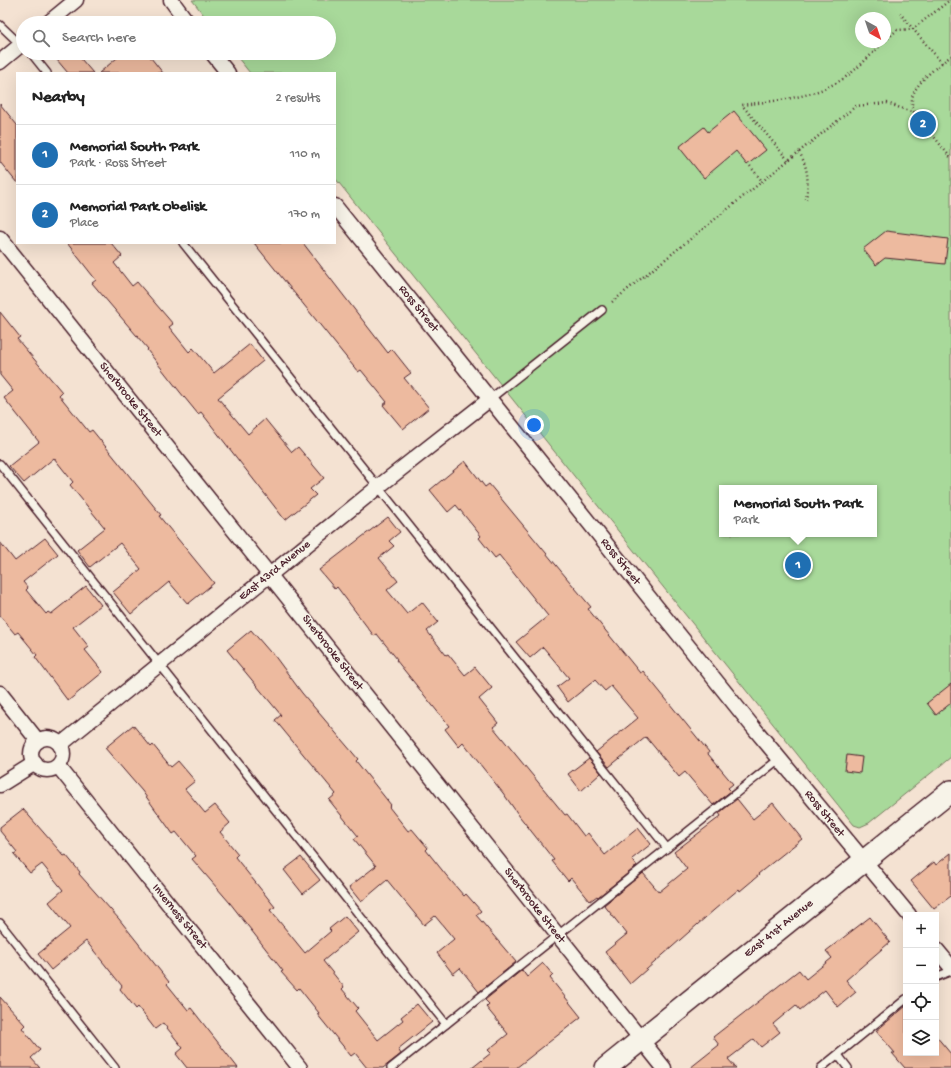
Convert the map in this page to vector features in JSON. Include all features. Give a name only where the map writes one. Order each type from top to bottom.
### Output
[{"type":"main road","name":"East 41st Avenue","points":[[606,1068],[951,791]]},
{"type":"street","points":[[57,16],[76,0]]},
{"type":"street","points":[[170,0],[183,16]]},
{"type":"street","points":[[0,62],[16,52]]},
{"type":"street","points":[[218,60],[227,72]]},
{"type":"street","name":"Ross Street","points":[[336,207],[779,759],[906,912]]},
{"type":"street","name":"Sherbrooke Street","points":[[0,238],[664,1068]]},
{"type":"street","name":"East 43rd Avenue","points":[[60,745],[378,487],[490,399]]},
{"type":"street","points":[[0,694],[38,741]]},
{"type":"street","points":[[50,738],[60,745],[63,756],[58,766],[45,769],[35,763],[32,751],[38,741],[50,738]]},
{"type":"street","points":[[0,785],[35,763]]},
{"type":"street","name":"Inverness Street","points":[[58,766],[300,1068]]},
{"type":"street","points":[[939,953],[951,967]]},
{"type":"lane","points":[[0,25],[16,40]]},
{"type":"lane","points":[[36,60],[46,72]]},
{"type":"lane","points":[[184,244],[667,848]]},
{"type":"lane","points":[[490,399],[602,310]]},
{"type":"lane","points":[[0,464],[446,1024]]},
{"type":"lane","points":[[391,1068],[779,759]]},
{"type":"lane","points":[[0,923],[115,1068]]},
{"type":"lane","points":[[939,976],[951,971]]},
{"type":"lane","points":[[821,1068],[903,1001]]},
{"type":"lane","points":[[838,1055],[848,1068]]},
{"type":"path","points":[[891,36],[897,30],[913,29],[950,0]]},
{"type":"path","points":[[899,12],[942,63]]},
{"type":"path","points":[[788,160],[742,105],[792,99],[832,85],[856,68],[878,48]]},
{"type":"path","points":[[921,122],[914,113],[912,99],[921,83],[951,56]]},
{"type":"path","points":[[602,310],[856,106],[888,103],[914,113]]},
{"type":"path","points":[[926,118],[932,126],[928,129],[924,132],[917,124],[926,118]]},
{"type":"path","points":[[928,129],[950,157]]},
{"type":"path","points":[[798,152],[806,164],[808,185],[806,199]]},
{"type":"path","points":[[750,166],[762,181]]},
{"type":"green space","points":[[192,0],[951,0],[951,757],[869,823],[860,827],[854,825],[336,179],[336,72],[249,72],[240,60],[336,60],[336,16],[205,16]]},
{"type":"building","points":[[57,60],[82,60],[92,72],[67,72]]},
{"type":"building","points":[[115,60],[153,60],[162,72],[100,72]]},
{"type":"building","points":[[0,104],[16,124],[16,182],[0,162]]},
{"type":"building","points":[[734,111],[766,150],[747,165],[736,151],[704,178],[679,147],[704,127],[708,132]]},
{"type":"building","points":[[886,231],[948,239],[945,264],[885,258],[876,265],[863,249]]},
{"type":"building","points":[[68,244],[112,244],[122,256],[114,263],[132,286],[137,282],[173,324],[169,327],[189,352],[193,348],[214,373],[250,344],[263,361],[218,398],[248,434],[265,419],[292,452],[298,447],[324,478],[310,489],[316,495],[285,520],[201,412],[198,414],[147,350],[148,349],[92,283],[96,280]]},
{"type":"building","points":[[255,244],[304,244],[388,353],[392,349],[411,373],[404,378],[429,408],[403,429],[383,405],[387,402],[361,370],[358,372]]},
{"type":"building","points":[[0,312],[20,337],[17,339],[62,392],[59,395],[89,432],[92,430],[161,515],[159,516],[214,583],[188,604],[169,582],[131,614],[113,592],[141,569],[120,543],[90,567],[77,550],[105,528],[70,485],[73,482],[54,458],[24,483],[9,466],[39,442],[4,398],[13,391],[0,375]]},
{"type":"building","points":[[465,461],[485,487],[489,484],[591,607],[588,609],[640,673],[643,671],[733,784],[728,788],[731,791],[713,805],[685,772],[679,777],[646,737],[609,767],[596,752],[638,718],[611,686],[605,691],[595,680],[568,702],[557,687],[569,678],[543,647],[530,658],[516,642],[548,616],[499,555],[495,558],[479,538],[481,536],[456,505],[448,512],[430,490]]},
{"type":"building","points":[[388,517],[400,532],[389,541],[394,546],[379,558],[398,581],[387,590],[407,614],[422,602],[438,622],[427,631],[446,655],[448,654],[465,675],[475,667],[492,688],[479,699],[498,723],[493,727],[565,815],[567,814],[584,836],[588,833],[605,855],[638,828],[651,844],[632,859],[637,866],[598,897],[597,896],[590,901],[571,878],[568,881],[552,861],[554,860],[463,743],[459,747],[445,729],[449,726],[377,634],[374,636],[337,587],[335,589],[319,570]]},
{"type":"building","points":[[45,538],[58,554],[23,582],[28,588],[26,590],[46,614],[48,612],[51,614],[86,586],[101,605],[73,627],[89,647],[85,650],[103,672],[68,701],[35,657],[37,655],[18,632],[15,634],[0,616],[0,542],[15,561]]},
{"type":"building","points":[[251,630],[270,652],[271,651],[302,693],[358,759],[356,761],[391,805],[389,807],[408,831],[412,829],[428,848],[426,850],[446,875],[464,896],[466,894],[481,911],[476,915],[516,962],[479,992],[460,968],[453,974],[437,953],[454,939],[435,916],[424,925],[387,880],[361,902],[349,887],[376,866],[354,839],[358,836],[329,800],[336,794],[275,720],[281,715],[227,650]]},
{"type":"building","points":[[951,684],[951,703],[936,715],[927,703]]},
{"type":"building","points":[[133,725],[151,747],[153,745],[171,767],[178,761],[195,781],[185,789],[205,813],[215,805],[230,823],[220,832],[238,854],[235,857],[275,907],[270,910],[305,953],[331,931],[329,929],[345,916],[358,932],[323,961],[344,987],[342,989],[358,1008],[355,1011],[378,1040],[403,1020],[401,1017],[417,1004],[432,1022],[398,1049],[401,1054],[383,1068],[367,1068],[355,1053],[351,1056],[317,1014],[319,1013],[299,988],[297,990],[281,972],[283,971],[230,903],[192,859],[196,856],[176,832],[173,834],[142,791],[105,748]]},
{"type":"building","points":[[847,755],[862,757],[860,773],[845,771]]},
{"type":"building","points":[[589,758],[601,773],[581,791],[568,774]]},
{"type":"building","points":[[737,799],[753,819],[773,803],[802,839],[758,874],[759,875],[740,891],[739,889],[714,910],[630,984],[605,952],[627,934],[604,905],[643,873],[659,892],[687,869],[674,852],[721,816],[719,813]]},
{"type":"building","points":[[23,809],[64,856],[66,855],[80,872],[79,874],[119,919],[169,982],[167,984],[188,1010],[191,1008],[238,1068],[187,1068],[176,1054],[183,1048],[163,1023],[155,1029],[138,1007],[136,1009],[120,989],[122,986],[86,941],[51,970],[38,954],[70,928],[49,902],[63,890],[42,864],[30,873],[14,854],[17,852],[0,831],[0,827]]},
{"type":"building","points":[[951,853],[951,896],[934,909],[911,881],[934,862],[936,865]]},
{"type":"building","points":[[301,857],[320,880],[303,894],[284,870]]},
{"type":"building","points":[[870,917],[890,942],[846,980],[856,992],[838,1007],[825,990],[800,1010],[796,1005],[773,1024],[780,1032],[761,1047],[754,1039],[728,1059],[736,1068],[690,1068],[719,1045],[713,1037],[799,970],[806,979],[832,958],[826,951]]},
{"type":"building","points":[[543,963],[553,975],[550,978],[581,1017],[516,1068],[472,1068],[491,1053],[488,1050],[508,1034],[486,1007],[489,1004],[485,1000],[522,970],[527,977]]},
{"type":"building","points":[[0,997],[25,1025],[22,1028],[40,1050],[31,1058],[40,1068],[0,1068]]},
{"type":"building","points":[[903,1008],[903,1056],[939,1056],[939,1040],[951,1054],[951,1068],[905,1068],[892,1053],[895,1053],[876,1031]]},
{"type":"place","name":"Memorial Park Obelisk","points":[[923,124]]},
{"type":"place","name":"Memorial South Park","points":[[798,565]]}]
